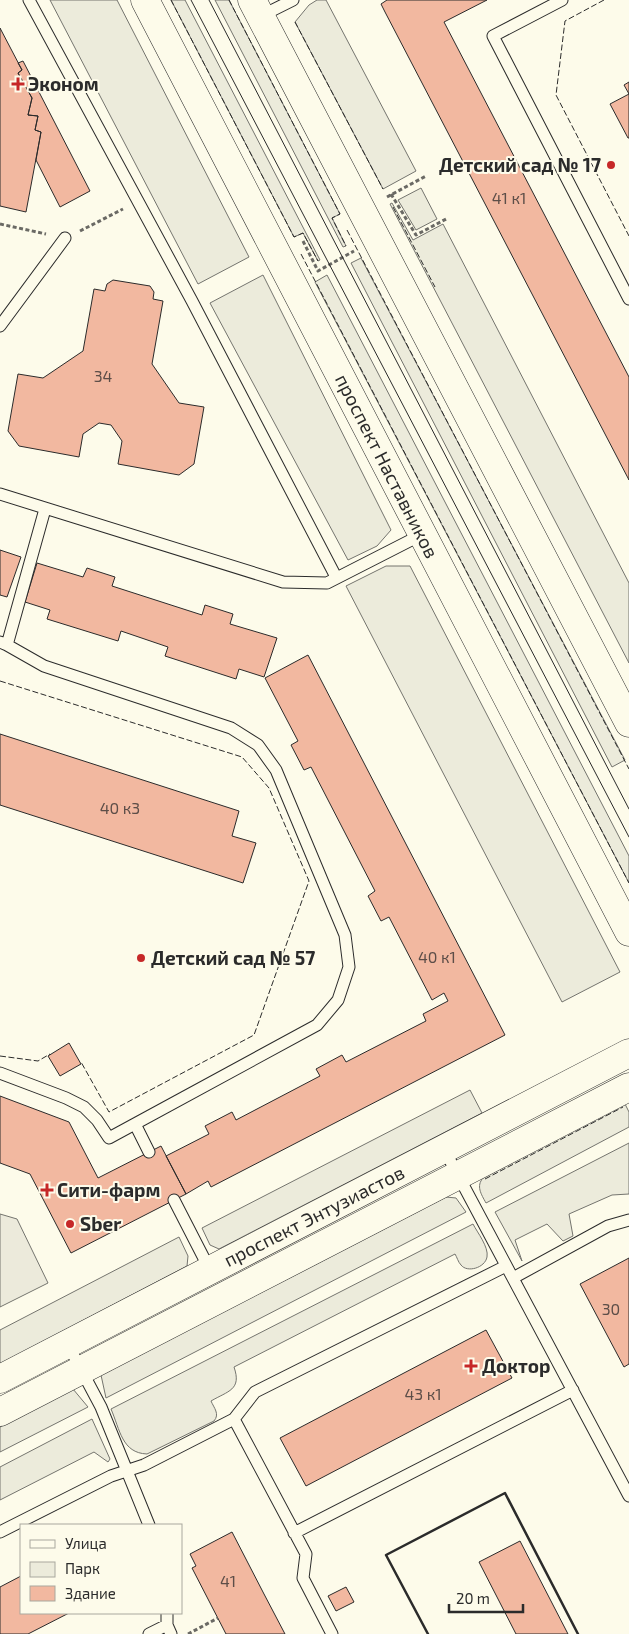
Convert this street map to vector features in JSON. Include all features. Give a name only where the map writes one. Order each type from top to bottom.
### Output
[{"type":"main road","name":"проспект Наставников","points":[[145,0],[629,932]]},
{"type":"main road","points":[[256,8],[629,723]]},
{"type":"main road","name":"проспект Энтузиастов","points":[[0,1412],[81,1369],[217,1283],[444,1149],[629,1053]]},
{"type":"main road","name":"проспект Энтузиастов","points":[[0,1379],[67,1343],[217,1283],[458,1176],[629,1087]]},
{"type":"lane","points":[[28,0],[192,301],[336,577]]},
{"type":"lane","points":[[256,8],[293,0]]},
{"type":"lane","points":[[562,0],[493,36],[629,299]]},
{"type":"lane","points":[[0,326],[65,238]]},
{"type":"lane","points":[[0,494],[284,582],[327,583],[423,534]]},
{"type":"lane","points":[[0,1074],[66,1098],[84,1107],[97,1120],[109,1138],[317,1025],[338,1000],[349,967],[345,935],[276,770],[258,745],[231,728],[44,666],[4,644],[45,509]]},
{"type":"lane","points":[[135,1124],[149,1152]]},
{"type":"lane","points":[[444,1149],[629,1496]]},
{"type":"lane","points":[[174,1200],[217,1283]]},
{"type":"lane","points":[[513,1278],[608,1226],[629,1220]]},
{"type":"lane","points":[[0,1532],[111,1476],[144,1465],[234,1419],[255,1392],[506,1266]]},
{"type":"lane","points":[[67,1343],[101,1407],[149,1524]]},
{"type":"lane","points":[[294,1533],[573,1390]]},
{"type":"lane","points":[[234,1419],[306,1554],[302,1578],[332,1634]]},
{"type":"lane","points":[[149,1634],[169,1629],[167,1614]]},
{"type":"path","points":[[387,197],[426,176]]},
{"type":"path","points":[[392,194],[416,235],[448,218]]},
{"type":"path","points":[[303,241],[318,271],[355,251]]},
{"type":"path","points":[[187,1634],[218,1618]]},
{"type":"green space","points":[[50,0],[117,0],[249,257],[198,284]]},
{"type":"green space","points":[[171,0],[185,0],[320,260],[318,261],[303,233],[294,237]]},
{"type":"green space","points":[[215,0],[229,0],[340,214],[332,218],[346,246],[343,247]]},
{"type":"green space","points":[[317,0],[326,0],[416,171],[383,189],[295,22],[309,5]]},
{"type":"green space","points":[[421,188],[437,219],[416,230],[398,200]]},
{"type":"green space","points":[[392,203],[413,240],[443,224],[629,583],[629,663],[390,204]]},
{"type":"green space","points":[[361,258],[625,760],[612,767],[351,263]]},
{"type":"green space","points":[[263,275],[391,530],[377,546],[348,560],[210,303]]},
{"type":"green space","points":[[327,275],[629,856],[629,883],[315,282]]},
{"type":"green space","points":[[386,566],[410,566],[620,972],[562,1002],[346,586]]},
{"type":"green space","points":[[470,1090],[482,1113],[219,1249],[210,1245],[202,1228]]},
{"type":"green space","points":[[625,1104],[629,1112],[629,1127],[486,1203],[480,1187],[483,1178]]},
{"type":"green space","points":[[629,1143],[629,1194],[612,1195],[569,1214],[573,1236],[563,1241],[547,1224],[515,1240],[522,1261],[495,1212]]},
{"type":"green space","points":[[446,1197],[456,1198],[466,1212],[106,1398],[101,1375]]},
{"type":"green space","points":[[473,1224],[485,1244],[487,1257],[483,1264],[476,1268],[467,1269],[459,1262],[455,1254],[234,1367],[236,1375],[235,1385],[228,1392],[211,1401],[216,1413],[214,1421],[147,1454],[132,1450],[123,1439],[111,1409]]},
{"type":"green space","points":[[179,1237],[188,1256],[187,1266],[0,1364],[0,1330]]},
{"type":"green space","points":[[73,1389],[88,1407],[0,1452],[0,1427]]},
{"type":"green space","points":[[92,1419],[110,1459],[108,1462],[94,1452],[0,1500],[0,1467]]},
{"type":"shaded area","points":[[0,1214],[17,1219],[48,1283],[0,1307]]},
{"type":"building","points":[[387,0],[487,0],[444,22],[629,377],[629,480],[385,12],[381,4]]},
{"type":"building","points":[[0,28],[22,70],[18,73],[32,98],[28,115],[38,116],[35,130],[41,132],[26,212],[0,206]]},
{"type":"building","points":[[23,61],[90,191],[60,207],[36,160],[41,132],[35,130],[38,116],[28,115],[32,98],[18,73],[22,70],[18,63]]},
{"type":"building","points":[[629,82],[629,94],[624,85]]},
{"type":"building","points":[[629,94],[629,138],[628,138],[610,104]]},
{"type":"building","points":[[113,280],[150,286],[154,292],[153,299],[163,301],[152,364],[179,403],[204,407],[194,464],[179,475],[118,464],[122,441],[111,425],[99,423],[83,434],[79,457],[19,446],[8,431],[18,374],[43,378],[83,351],[94,289],[105,291],[107,284]]},
{"type":"building","points":[[0,550],[21,557],[7,597],[0,595]]},
{"type":"building","points":[[37,563],[83,577],[87,568],[115,577],[112,586],[202,615],[205,605],[233,614],[230,624],[277,638],[264,677],[239,669],[236,679],[165,656],[168,647],[121,631],[118,641],[47,619],[50,610],[25,602]]},
{"type":"building","points":[[308,655],[505,1035],[211,1187],[208,1181],[186,1194],[166,1156],[209,1134],[205,1126],[232,1112],[236,1120],[320,1076],[316,1069],[342,1055],[346,1062],[426,1021],[423,1014],[448,1001],[444,993],[432,1000],[389,917],[381,921],[368,896],[375,891],[311,767],[304,770],[291,745],[298,741],[265,678]]},
{"type":"building","points":[[0,734],[239,811],[232,836],[256,843],[243,883],[0,805]]},
{"type":"building","points":[[69,1043],[81,1064],[60,1076],[48,1056]]},
{"type":"building","points":[[0,1096],[69,1122],[98,1178],[161,1146],[186,1194],[71,1253],[30,1174],[0,1163]]},
{"type":"building","points":[[629,1258],[629,1364],[624,1367],[580,1284]]},
{"type":"building","points":[[486,1330],[512,1378],[306,1486],[280,1438]]},
{"type":"building","points":[[232,1532],[285,1634],[226,1634],[192,1568],[196,1566],[190,1554]]},
{"type":"building","points":[[520,1541],[568,1634],[516,1634],[479,1562]]},
{"type":"building","points":[[20,1577],[20,1614],[67,1614],[28,1634],[0,1634],[0,1587]]},
{"type":"building","points":[[346,1587],[354,1602],[336,1611],[328,1596]]},
{"type":"tram line","points":[[191,0],[629,837]]},
{"type":"tram line","points":[[209,0],[629,809]]},
{"type":"fence","points":[[171,0],[294,237],[303,233],[318,261]]},
{"type":"fence","points":[[229,0],[340,214],[332,218],[346,246]]},
{"type":"fence","points":[[604,0],[565,21],[556,95],[629,236]]},
{"type":"fence","points":[[295,22],[383,189]]},
{"type":"fence","points":[[393,207],[435,287]]},
{"type":"fence","points":[[347,230],[629,769]]},
{"type":"fence","points":[[301,254],[629,883]]},
{"type":"fence","points":[[0,681],[242,757],[269,788],[309,881],[254,1035],[109,1112],[81,1062]]},
{"type":"fence","points":[[0,1056],[38,1061],[50,1054]]},
{"type":"fence","points":[[485,1179],[623,1107]]},
{"type":"wall","points":[[428,1634],[386,1555],[505,1493],[578,1634]]},
{"type":"place","name":"Эконом","points":[[18,84]]},
{"type":"place","name":"Детский сад № 17","points":[[611,165]]},
{"type":"place","name":"Детский сад № 57","points":[[141,958]]},
{"type":"place","name":"Сити-фарм","points":[[47,1190]]},
{"type":"place","name":"Sber","points":[[70,1224]]},
{"type":"place","name":"Доктор","points":[[471,1366]]}]
